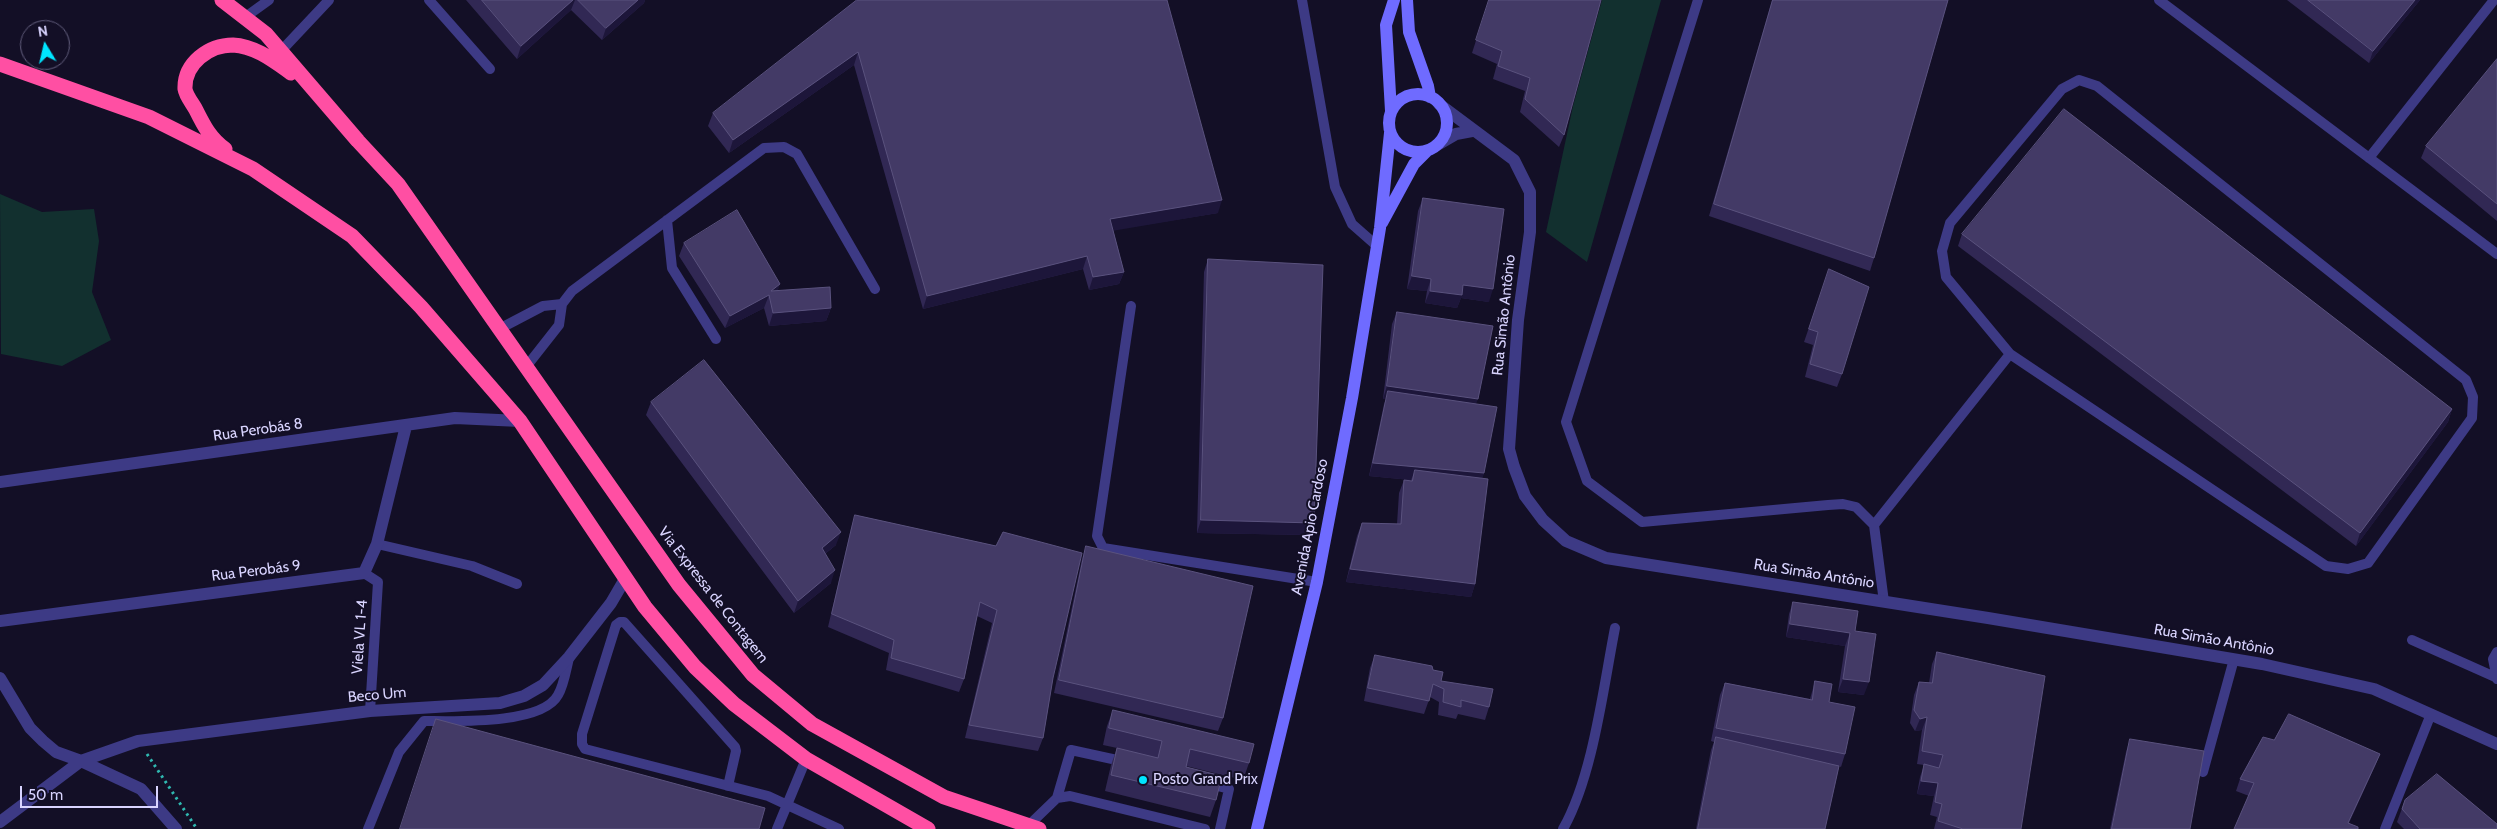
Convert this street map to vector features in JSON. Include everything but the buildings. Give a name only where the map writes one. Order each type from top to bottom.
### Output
[{"type":"highway","points":[[226,1],[244,18],[266,34],[309,85]]},
{"type":"highway","points":[[309,85],[265,54],[234,45],[211,48],[190,66],[185,90],[202,125],[212,139],[352,236],[421,307],[520,421],[625,579],[645,607],[694,667],[734,704],[806,759],[928,829]]},
{"type":"highway","points":[[0,64],[149,117],[253,169]]},
{"type":"highway","name":"Via Expressa de Contagem","points":[[309,85],[398,184],[501,328],[526,367],[679,584],[753,676],[812,724],[944,797],[1034,827]]},
{"type":"street","points":[[1394,0],[1386,25],[1391,111],[1390,133],[1396,143],[1405,150],[1416,152],[1432,148],[1456,134],[1472,131]]},
{"type":"street","points":[[1407,0],[1409,32],[1428,86],[1435,101],[1445,114],[1444,136],[1432,148]]},
{"type":"street","points":[[1391,111],[1398,102],[1408,96],[1419,95],[1435,101]]},
{"type":"street","name":"Rua Simão Antônio","points":[[1435,101],[1455,115],[1472,131],[1514,160],[1530,192],[1530,232],[1518,320],[1509,449],[1525,496],[1544,520],[1566,542],[1606,558],[2234,659],[2374,689],[2497,744]]},
{"type":"street","name":"Avenida Apio Cardoso","points":[[1257,829],[1317,582],[1352,398],[1380,228],[1390,133]]},
{"type":"street","name":"Avenida Apio Cardoso","points":[[1380,228],[1414,164],[1432,148]]},
{"type":"street","name":"Rua Perobás 8","points":[[0,482],[456,418],[520,421]]},
{"type":"street","points":[[364,573],[377,544],[406,426]]},
{"type":"street","name":"Rua Perobás 9","points":[[0,621],[364,573]]},
{"type":"street","name":"Beco Um","points":[[0,822],[81,761],[138,741],[370,711],[500,703],[524,696],[543,685],[569,657],[611,603],[625,579]]},
{"type":"street","points":[[0,678],[30,728],[43,741],[56,752],[81,761],[141,789],[176,829]]},
{"type":"lane","points":[[244,18],[269,0]]},
{"type":"lane","points":[[281,52],[329,0]]},
{"type":"lane","points":[[429,0],[490,69]]},
{"type":"lane","points":[[1302,0],[1335,187],[1352,224],[1377,246]]},
{"type":"lane","points":[[1698,0],[1566,422],[1587,481],[1642,522],[1843,504],[1856,507],[1874,525],[1884,602]]},
{"type":"lane","points":[[2159,0],[2497,254]]},
{"type":"lane","points":[[2369,158],[2494,0]]},
{"type":"lane","points":[[2079,80],[2096,86],[2466,380],[2473,397],[2472,418],[2368,563],[2348,569],[2326,566],[2010,354],[1946,277],[1942,251],[1950,223],[2062,89],[2079,80]]},
{"type":"lane","points":[[526,367],[559,325],[562,304],[572,290],[764,148],[784,147],[797,154],[875,289]]},
{"type":"lane","points":[[667,220],[672,268],[716,339]]},
{"type":"lane","points":[[501,328],[543,306],[562,304]]},
{"type":"lane","points":[[1131,306],[1097,536],[1103,548],[1317,582]]},
{"type":"lane","points":[[1874,525],[2010,354]]},
{"type":"lane","points":[[377,544],[472,566],[517,584]]},
{"type":"lane","name":"Viela VL 1-4","points":[[364,573],[378,582],[370,711]]},
{"type":"lane","points":[[728,786],[736,751],[735,747],[624,622],[620,622],[616,625],[582,734],[582,744],[585,749],[728,786],[768,796],[839,829]]},
{"type":"lane","points":[[1563,829],[1573,811],[1587,763],[1615,628]]},
{"type":"lane","points":[[2412,640],[2496,678]]},
{"type":"lane","points":[[2496,678],[2493,659],[2497,652]]},
{"type":"lane","points":[[368,829],[398,752],[424,721],[476,722],[537,713],[558,696],[569,657]]},
{"type":"lane","points":[[2204,772],[2234,659]]},
{"type":"lane","points":[[2385,829],[2431,714]]},
{"type":"lane","points":[[1034,827],[1057,798],[1071,750],[1136,764]]},
{"type":"lane","points":[[777,829],[806,759]]},
{"type":"lane","points":[[1200,781],[1229,789],[1220,829]]},
{"type":"lane","points":[[1057,798],[1070,796],[1205,829]]},
{"type":"path","points":[[138,741],[197,829]]},
{"type":"green space","points":[[1602,0],[1661,0],[1587,262],[1546,232],[1573,106]]},
{"type":"green space","points":[[0,194],[42,212],[94,209],[99,241],[92,292],[111,340],[62,366],[1,354]]},
{"type":"place","name":"Posto Grand Prix","points":[[1143,780]]}]
